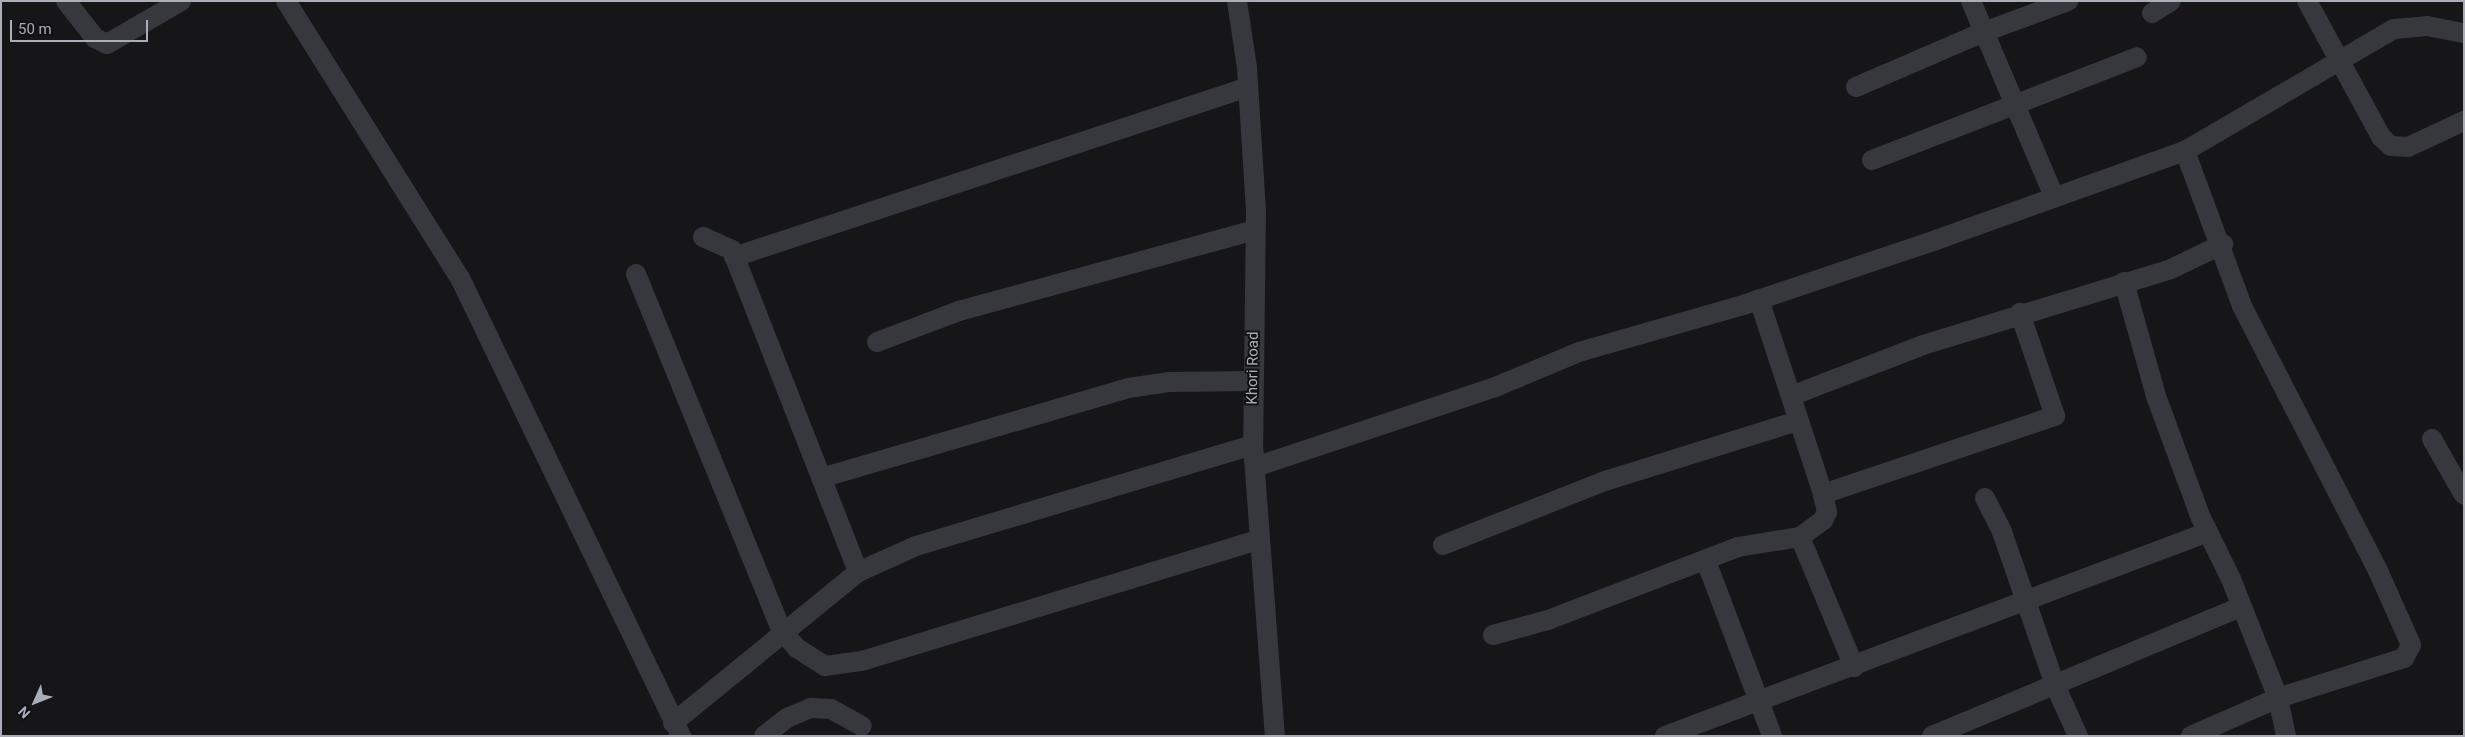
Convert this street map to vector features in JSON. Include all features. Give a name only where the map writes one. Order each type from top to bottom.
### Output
[{"type":"street","points":[[66,1],[95,38],[107,44],[181,1]]},
{"type":"street","points":[[286,1],[460,278],[552,462],[677,729],[782,631],[858,572],[916,546],[1253,445]]},
{"type":"street","name":"Khori Road","points":[[1237,1],[1248,87],[1255,230],[1253,445],[1275,736]]},
{"type":"street","points":[[1971,1],[2054,197]]},
{"type":"street","points":[[1856,87],[1984,32],[2068,1]]},
{"type":"street","points":[[2152,13],[2172,1]]},
{"type":"street","points":[[2307,1],[2381,137],[2391,146],[2408,147],[2464,121]]},
{"type":"street","points":[[1255,467],[1493,388],[1579,352],[1759,299],[2185,151],[2339,58],[2394,29],[2427,26],[2464,33]]},
{"type":"street","points":[[1872,160],[2137,57]]},
{"type":"street","points":[[734,257],[1248,87]]},
{"type":"street","points":[[2185,151],[2223,244],[2242,306],[2272,370],[2379,573],[2411,645],[2404,658],[2278,698],[2191,736]]},
{"type":"street","points":[[876,342],[959,311],[1255,230]]},
{"type":"street","points":[[703,237],[722,242],[734,257],[858,572]]},
{"type":"street","points":[[1791,396],[2020,313],[2171,269],[2223,244]]},
{"type":"street","points":[[636,274],[782,631],[797,648],[825,666],[862,661],[1260,539]]},
{"type":"street","points":[[2124,282],[2156,396],[2208,532],[2278,698],[2286,736]]},
{"type":"street","points":[[1493,635],[1548,620],[1607,594],[1706,561],[1738,548],[1800,537],[1823,520],[1827,512],[1823,494],[1759,299]]},
{"type":"street","points":[[1823,494],[2055,416],[2020,313]]},
{"type":"street","points":[[821,478],[1128,388],[1169,382],[1253,381]]},
{"type":"street","points":[[1443,545],[1605,481],[1798,421]]},
{"type":"street","points":[[2432,440],[2464,495]]},
{"type":"street","points":[[1985,498],[2002,532],[2055,684],[2078,736]]},
{"type":"street","points":[[1665,736],[1854,667],[2208,532]]},
{"type":"street","points":[[1800,537],[1854,667]]},
{"type":"street","points":[[1706,561],[1772,736]]},
{"type":"street","points":[[1932,736],[2241,607]]},
{"type":"street","points":[[764,736],[787,718],[811,708],[831,709],[862,726]]}]
